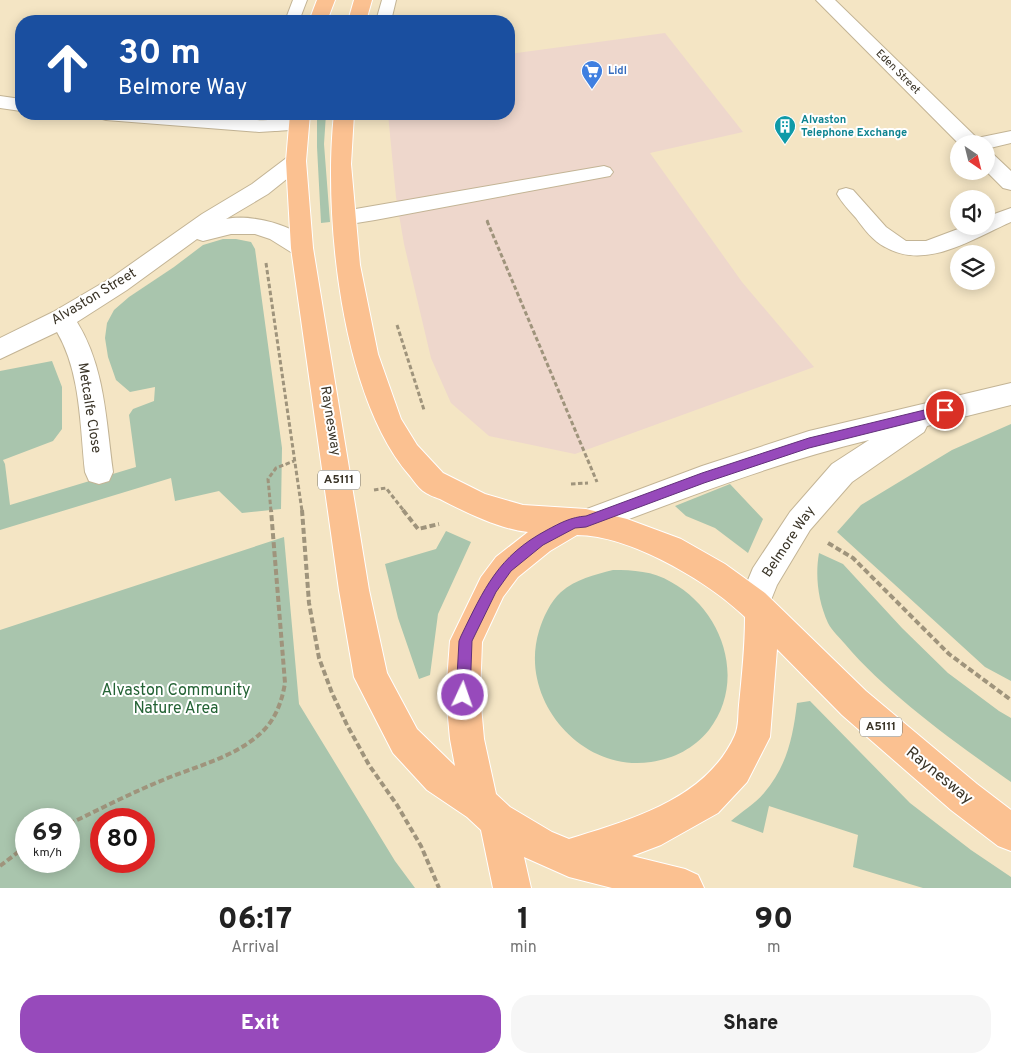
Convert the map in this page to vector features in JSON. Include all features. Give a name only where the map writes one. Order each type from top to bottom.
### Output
[{"type":"highway","points":[[320,15],[326,0]]},
{"type":"highway","points":[[359,15],[363,0]]},
{"type":"highway","name":"Raynesway","points":[[287,120],[296,161],[302,248],[354,590],[371,677],[406,741],[440,777],[539,845],[569,858]]},
{"type":"highway","points":[[344,120],[341,164],[348,265],[365,354],[389,422],[407,453],[433,482],[479,504],[523,518],[580,522]]},
{"type":"highway","points":[[512,888],[467,739],[463,695],[466,641],[492,588],[507,567],[539,541],[580,522]]},
{"type":"highway","name":"Raynesway","points":[[580,522],[627,532],[670,549],[714,574],[758,607],[854,703],[907,750],[1011,833]]},
{"type":"highway","points":[[569,858],[648,832],[705,800],[735,770],[753,737],[761,651],[758,607]]},
{"type":"highway","points":[[569,858],[684,888]]},
{"type":"street","name":"Eden Street","points":[[825,0],[961,135]]},
{"type":"street","points":[[0,102],[15,104]]},
{"type":"street","points":[[0,111],[15,110]]},
{"type":"street","points":[[182,120],[258,126],[287,120]]},
{"type":"street","points":[[995,140],[1011,137]]},
{"type":"street","name":"Alvaston Street","points":[[0,349],[62,319],[119,284],[185,239],[210,219],[260,189],[296,161]]},
{"type":"street","points":[[995,168],[1011,183]]},
{"type":"street","name":"Alvaston Street","points":[[185,239],[225,227],[261,226],[284,235],[302,248]]},
{"type":"street","name":"Metcalfe Close","points":[[62,319],[70,330],[82,358],[99,472]]},
{"type":"street","name":"Belmore Way","points":[[580,522],[702,478],[809,443],[1011,394]]},
{"type":"street","name":"Belmore Way","points":[[758,607],[764,578],[800,521],[842,473],[928,414]]},
{"type":"lane","points":[[294,15],[300,0]]},
{"type":"lane","points":[[385,15],[389,0]]},
{"type":"lane","points":[[344,218],[604,172]]},
{"type":"lane","points":[[846,194],[892,243],[909,249],[934,247],[963,235]]},
{"type":"lane","points":[[995,221],[1011,214]]},
{"type":"path","points":[[477,194],[597,483]]},
{"type":"path","points":[[394,316],[424,412]]},
{"type":"path","points":[[80,818],[118,799],[238,749],[258,735],[271,722],[284,697],[285,683],[268,479],[276,468],[294,461]]},
{"type":"path","points":[[828,543],[853,558],[949,654],[1011,700]]},
{"type":"path","points":[[0,866],[15,854]]},
{"type":"shaded area","points":[[665,33],[743,132],[650,153],[742,282],[814,367],[575,454],[489,436],[451,403],[431,358],[404,244],[396,197],[389,120],[515,120],[515,53]]},
{"type":"green space","points":[[317,120],[326,120],[324,144],[330,222],[321,223]]},
{"type":"green space","points":[[223,239],[251,242],[255,249],[282,448],[281,509],[242,513],[219,491],[175,501],[171,478],[0,530],[0,371],[52,361],[62,387],[62,429],[53,441],[3,460],[10,505],[136,467],[129,415],[133,409],[154,401],[155,387],[130,392],[116,380],[108,357],[105,338],[107,323],[114,310],[129,297],[203,245]]},
{"type":"green space","points":[[1011,424],[1011,681],[985,667],[837,532],[861,505],[952,450]]},
{"type":"green space","points":[[730,484],[763,519],[748,553],[715,528],[686,516],[675,506]]},
{"type":"green space","points":[[446,531],[471,542],[438,614],[430,675],[419,679],[398,618],[385,564],[436,549]]},
{"type":"green space","name":"Alvaston Community Nature Area","points":[[284,537],[299,704],[395,861],[415,888],[0,888],[0,630]]},
{"type":"green space","points":[[819,553],[843,564],[902,628],[948,673],[1011,718],[1011,782],[946,735],[902,700],[862,663],[834,632],[828,623],[820,597],[817,579]]},
{"type":"green space","points":[[613,570],[657,575],[689,594],[704,610],[716,628],[724,648],[727,669],[726,690],[720,711],[709,730],[697,742],[683,752],[660,760],[625,762],[601,756],[579,743],[561,726],[547,705],[538,682],[535,657],[539,631],[553,600],[573,584]]},
{"type":"green space","points":[[810,701],[910,803],[971,850],[1011,877],[1011,888],[923,888],[853,867],[858,835],[769,806],[763,833],[731,821],[756,801],[772,783],[788,751],[797,703]]},
{"type":"place","name":"Lidl","points":[[592,90]]},
{"type":"place","name":"Alvaston Telephone Exchange","points":[[785,145]]},
{"type":"route","points":[[463,695],[466,641],[492,588],[507,567],[539,541],[574,522],[586,522],[702,478],[809,443],[945,410]]}]
